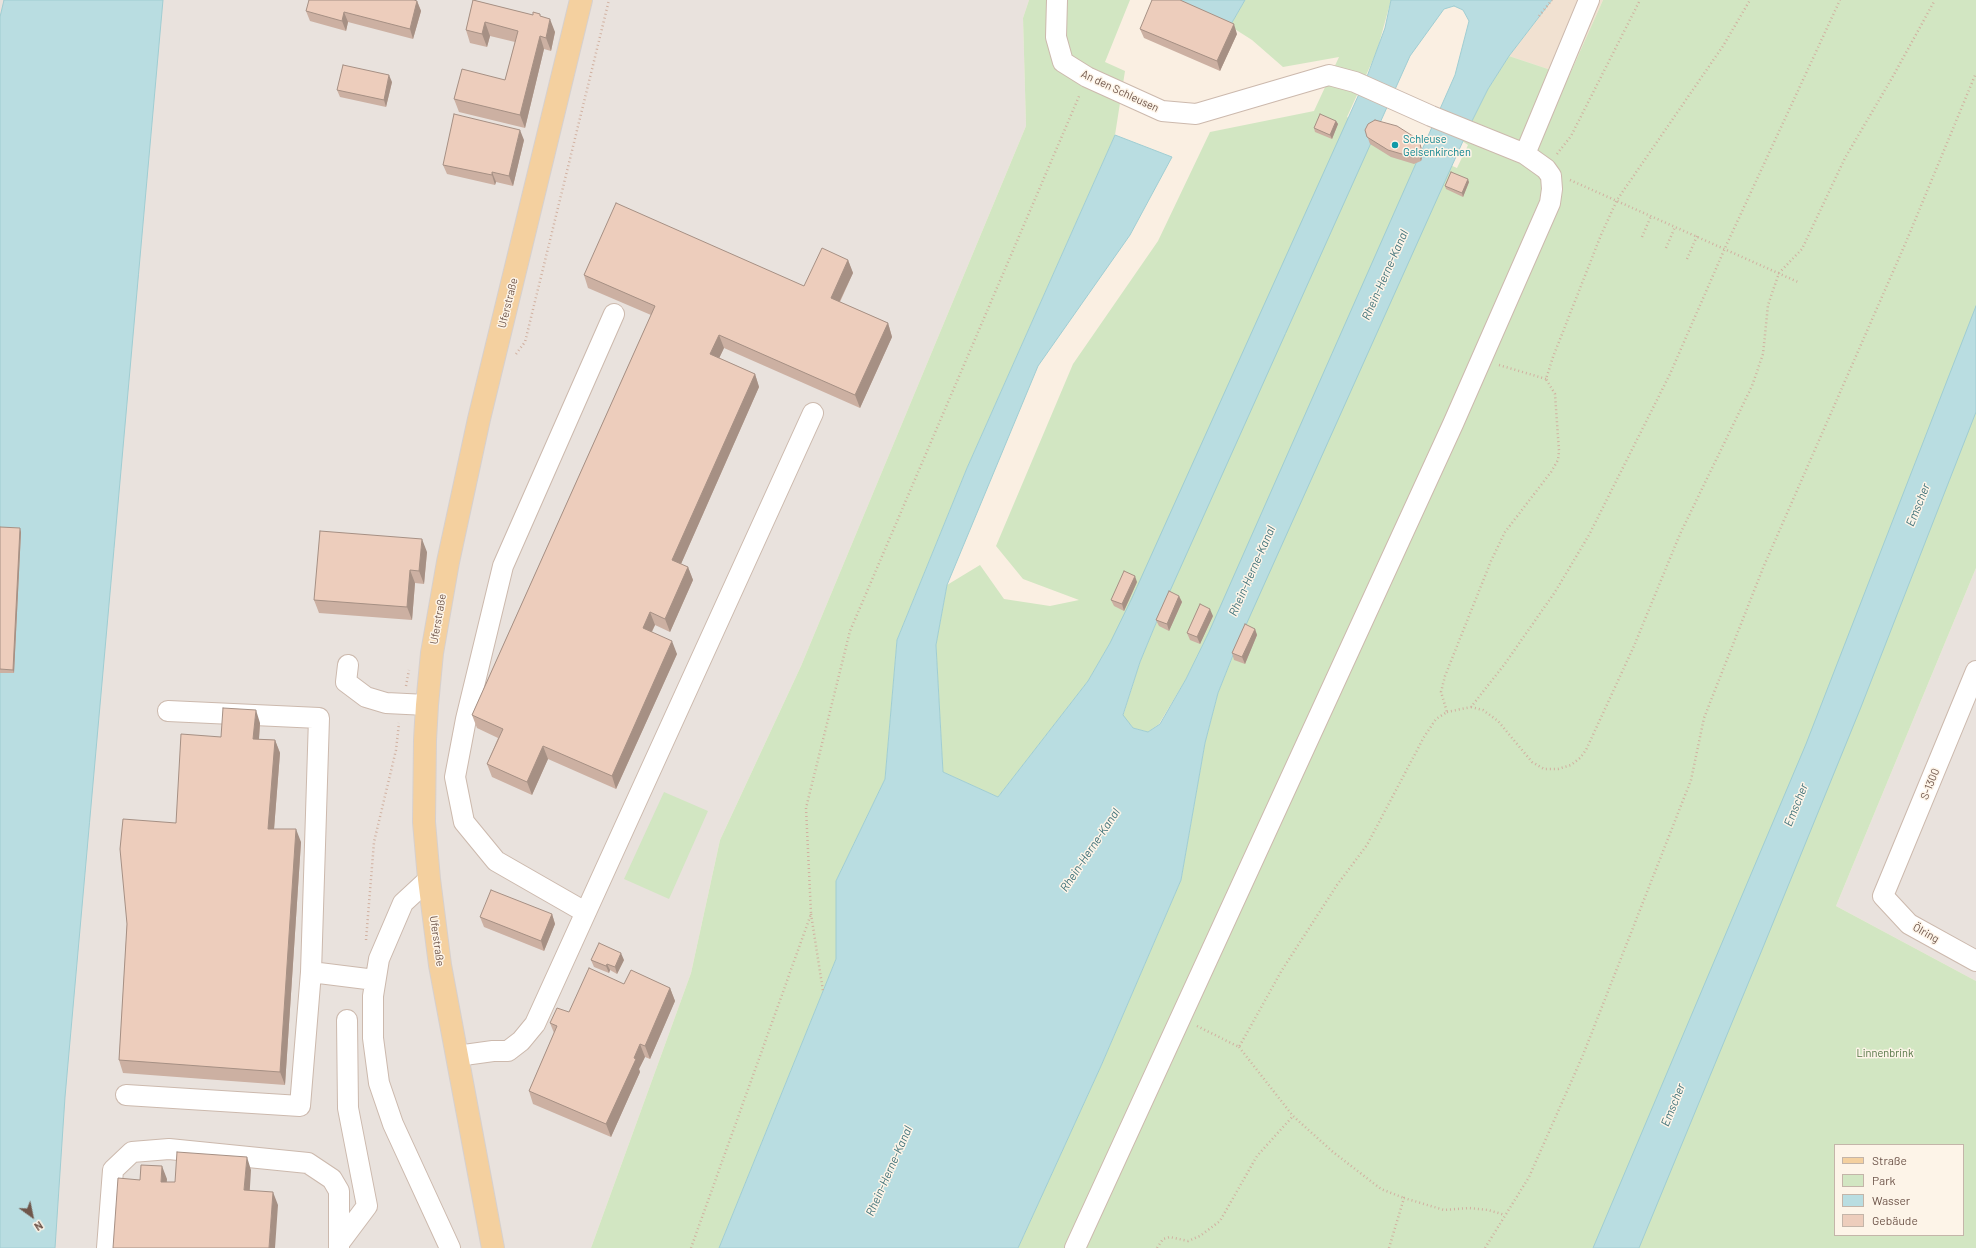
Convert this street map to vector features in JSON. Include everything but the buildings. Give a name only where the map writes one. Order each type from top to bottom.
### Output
[{"type":"main road","name":"Uferstraße","points":[[493,1248],[440,965],[429,879],[424,822],[427,705],[432,653],[449,555],[480,419],[581,0]]},
{"type":"lane","name":"An den Schleusen","points":[[1057,0],[1056,37],[1063,62],[1087,77],[1162,111],[1196,114],[1329,75],[1355,82],[1431,116],[1525,154],[1548,172]]},
{"type":"lane","points":[[1525,154],[1588,0]]},
{"type":"lane","points":[[1075,1248],[1481,359],[1550,203],[1552,189],[1548,172]]},
{"type":"lane","points":[[585,912],[496,861],[464,822],[456,778],[466,719],[504,566],[614,314]]},
{"type":"lane","points":[[457,1056],[493,1051],[508,1051],[521,1041],[535,1024],[813,413]]},
{"type":"lane","points":[[348,665],[346,682],[366,697],[386,703],[427,705]]},
{"type":"lane","name":"S-1300","points":[[1883,896],[1976,671]]},
{"type":"lane","points":[[126,1095],[300,1106],[311,972],[319,718],[168,711]]},
{"type":"lane","points":[[429,879],[403,903],[379,959],[373,996],[373,1038],[380,1082],[393,1124],[450,1248]]},
{"type":"lane","name":"Ölring","points":[[1883,896],[1909,924],[1976,961]]},
{"type":"lane","points":[[311,972],[376,980]]},
{"type":"lane","points":[[339,1245],[367,1206],[348,1108],[347,1020]]},
{"type":"lane","points":[[108,1248],[114,1170],[132,1152],[169,1149],[308,1163],[332,1179],[339,1192],[339,1245]]},
{"type":"path","points":[[526,342],[609,0]]},
{"type":"path","points":[[1539,16],[1552,0]]},
{"type":"path","points":[[1640,0],[1571,136],[1548,172],[1559,175],[1617,200],[1798,282]]},
{"type":"path","points":[[1546,379],[1553,357],[1598,242],[1617,200],[1723,46],[1750,0]]},
{"type":"path","points":[[1471,707],[1504,664],[1555,592],[1589,535],[1670,374],[1725,248],[1840,0]]},
{"type":"path","points":[[1239,1047],[1282,970],[1337,885],[1367,845],[1424,737],[1436,720],[1447,712],[1471,707],[1483,710],[1498,721],[1532,762],[1544,769],[1558,769],[1571,765],[1580,758],[1591,739],[1634,646],[1680,534],[1752,386],[1763,354],[1768,305],[1779,273],[1802,249],[1845,158],[1892,78],[1935,0]]},
{"type":"path","points":[[1485,1248],[1529,1177],[1583,1055],[1691,780],[1704,718],[1763,568],[1906,242],[1976,73]]},
{"type":"path","points":[[823,991],[811,914],[806,808],[850,631],[1087,77]]},
{"type":"path","points":[[1642,237],[1651,216]]},
{"type":"path","points":[[1666,248],[1675,226]]},
{"type":"path","points":[[1687,259],[1697,236]]},
{"type":"path","points":[[1447,712],[1441,692],[1445,676],[1491,561],[1505,532],[1558,460],[1559,451],[1555,394],[1546,379],[1481,359]]},
{"type":"path","points":[[691,1248],[811,914]]},
{"type":"path","points":[[1181,1017],[1239,1047],[1293,1116],[1334,1152],[1381,1189],[1404,1198],[1444,1210],[1469,1208],[1488,1210],[1505,1215]]},
{"type":"path","points":[[1157,1248],[1163,1239],[1170,1237],[1188,1242],[1200,1236],[1220,1221],[1257,1156],[1293,1116]]},
{"type":"path","points":[[1389,1248],[1404,1198]]},
{"type":"shaded area","points":[[0,0],[1029,0],[1023,18],[1026,126],[801,666],[720,840],[691,973],[591,1248],[0,1248]]},
{"type":"shaded area","points":[[1552,0],[1603,0],[1569,76],[1509,56]]},
{"type":"shaded area","points":[[1976,568],[1976,981],[1836,906]]},
{"type":"green space","points":[[1029,0],[1130,0],[1105,62],[1125,71],[1115,135],[967,468],[897,640],[885,779],[836,881],[836,959],[719,1248],[591,1248],[691,973],[720,840],[801,666],[1026,126],[1023,18]]},
{"type":"green space","name":"Linnenbrink","points":[[1245,0],[1391,0],[1377,51],[1347,117],[1370,130],[1457,168],[1468,145],[1462,141],[1488,89],[1509,56],[1569,76],[1603,0],[1976,0],[1976,568],[1836,906],[1976,981],[1976,1248],[1018,1248],[1101,1066],[1181,880],[1205,743],[1218,693],[1237,645],[1209,632],[1186,679],[1159,724],[1148,732],[1133,728],[1123,716],[1140,662],[1161,611],[1110,643],[1088,681],[998,797],[943,772],[936,645],[947,585],[980,565],[1004,599],[1050,606],[1079,600],[1023,579],[996,546],[1073,364],[1158,241],[1210,132],[1314,111],[1339,57],[1283,67],[1252,40],[1230,26]]},
{"type":"green space","points":[[664,792],[708,811],[669,899],[624,879]]},
{"type":"water","points":[[4,0],[163,0],[65,1097],[55,1248],[0,1248],[0,17]]},
{"type":"water","points":[[1178,0],[1245,0],[1230,26]]},
{"type":"water","name":"Rhein-Herne-Kanal","points":[[1391,0],[1552,0],[1509,56],[1488,89],[1472,121],[1237,645],[1218,693],[1205,743],[1181,880],[1101,1066],[1018,1248],[719,1248],[836,959],[836,881],[885,779],[897,640],[967,468],[1115,135],[1172,157],[1130,235],[1038,366],[947,585],[936,645],[943,772],[998,797],[1088,681],[1110,643],[1132,598],[1368,74],[1385,28]],"holes":[[[1454,6],[1463,10],[1469,21],[1455,75],[1209,632],[1186,679],[1160,724],[1148,732],[1133,728],[1123,715],[1140,662],[1161,611],[1410,56],[1444,9]]]},
{"type":"water","name":"Emscher","points":[[1976,306],[1976,412],[1861,707],[1639,1248],[1593,1248],[1806,744]]},
{"type":"place","name":"Schleuse Gelsenkirchen","points":[[1395,145]]}]
